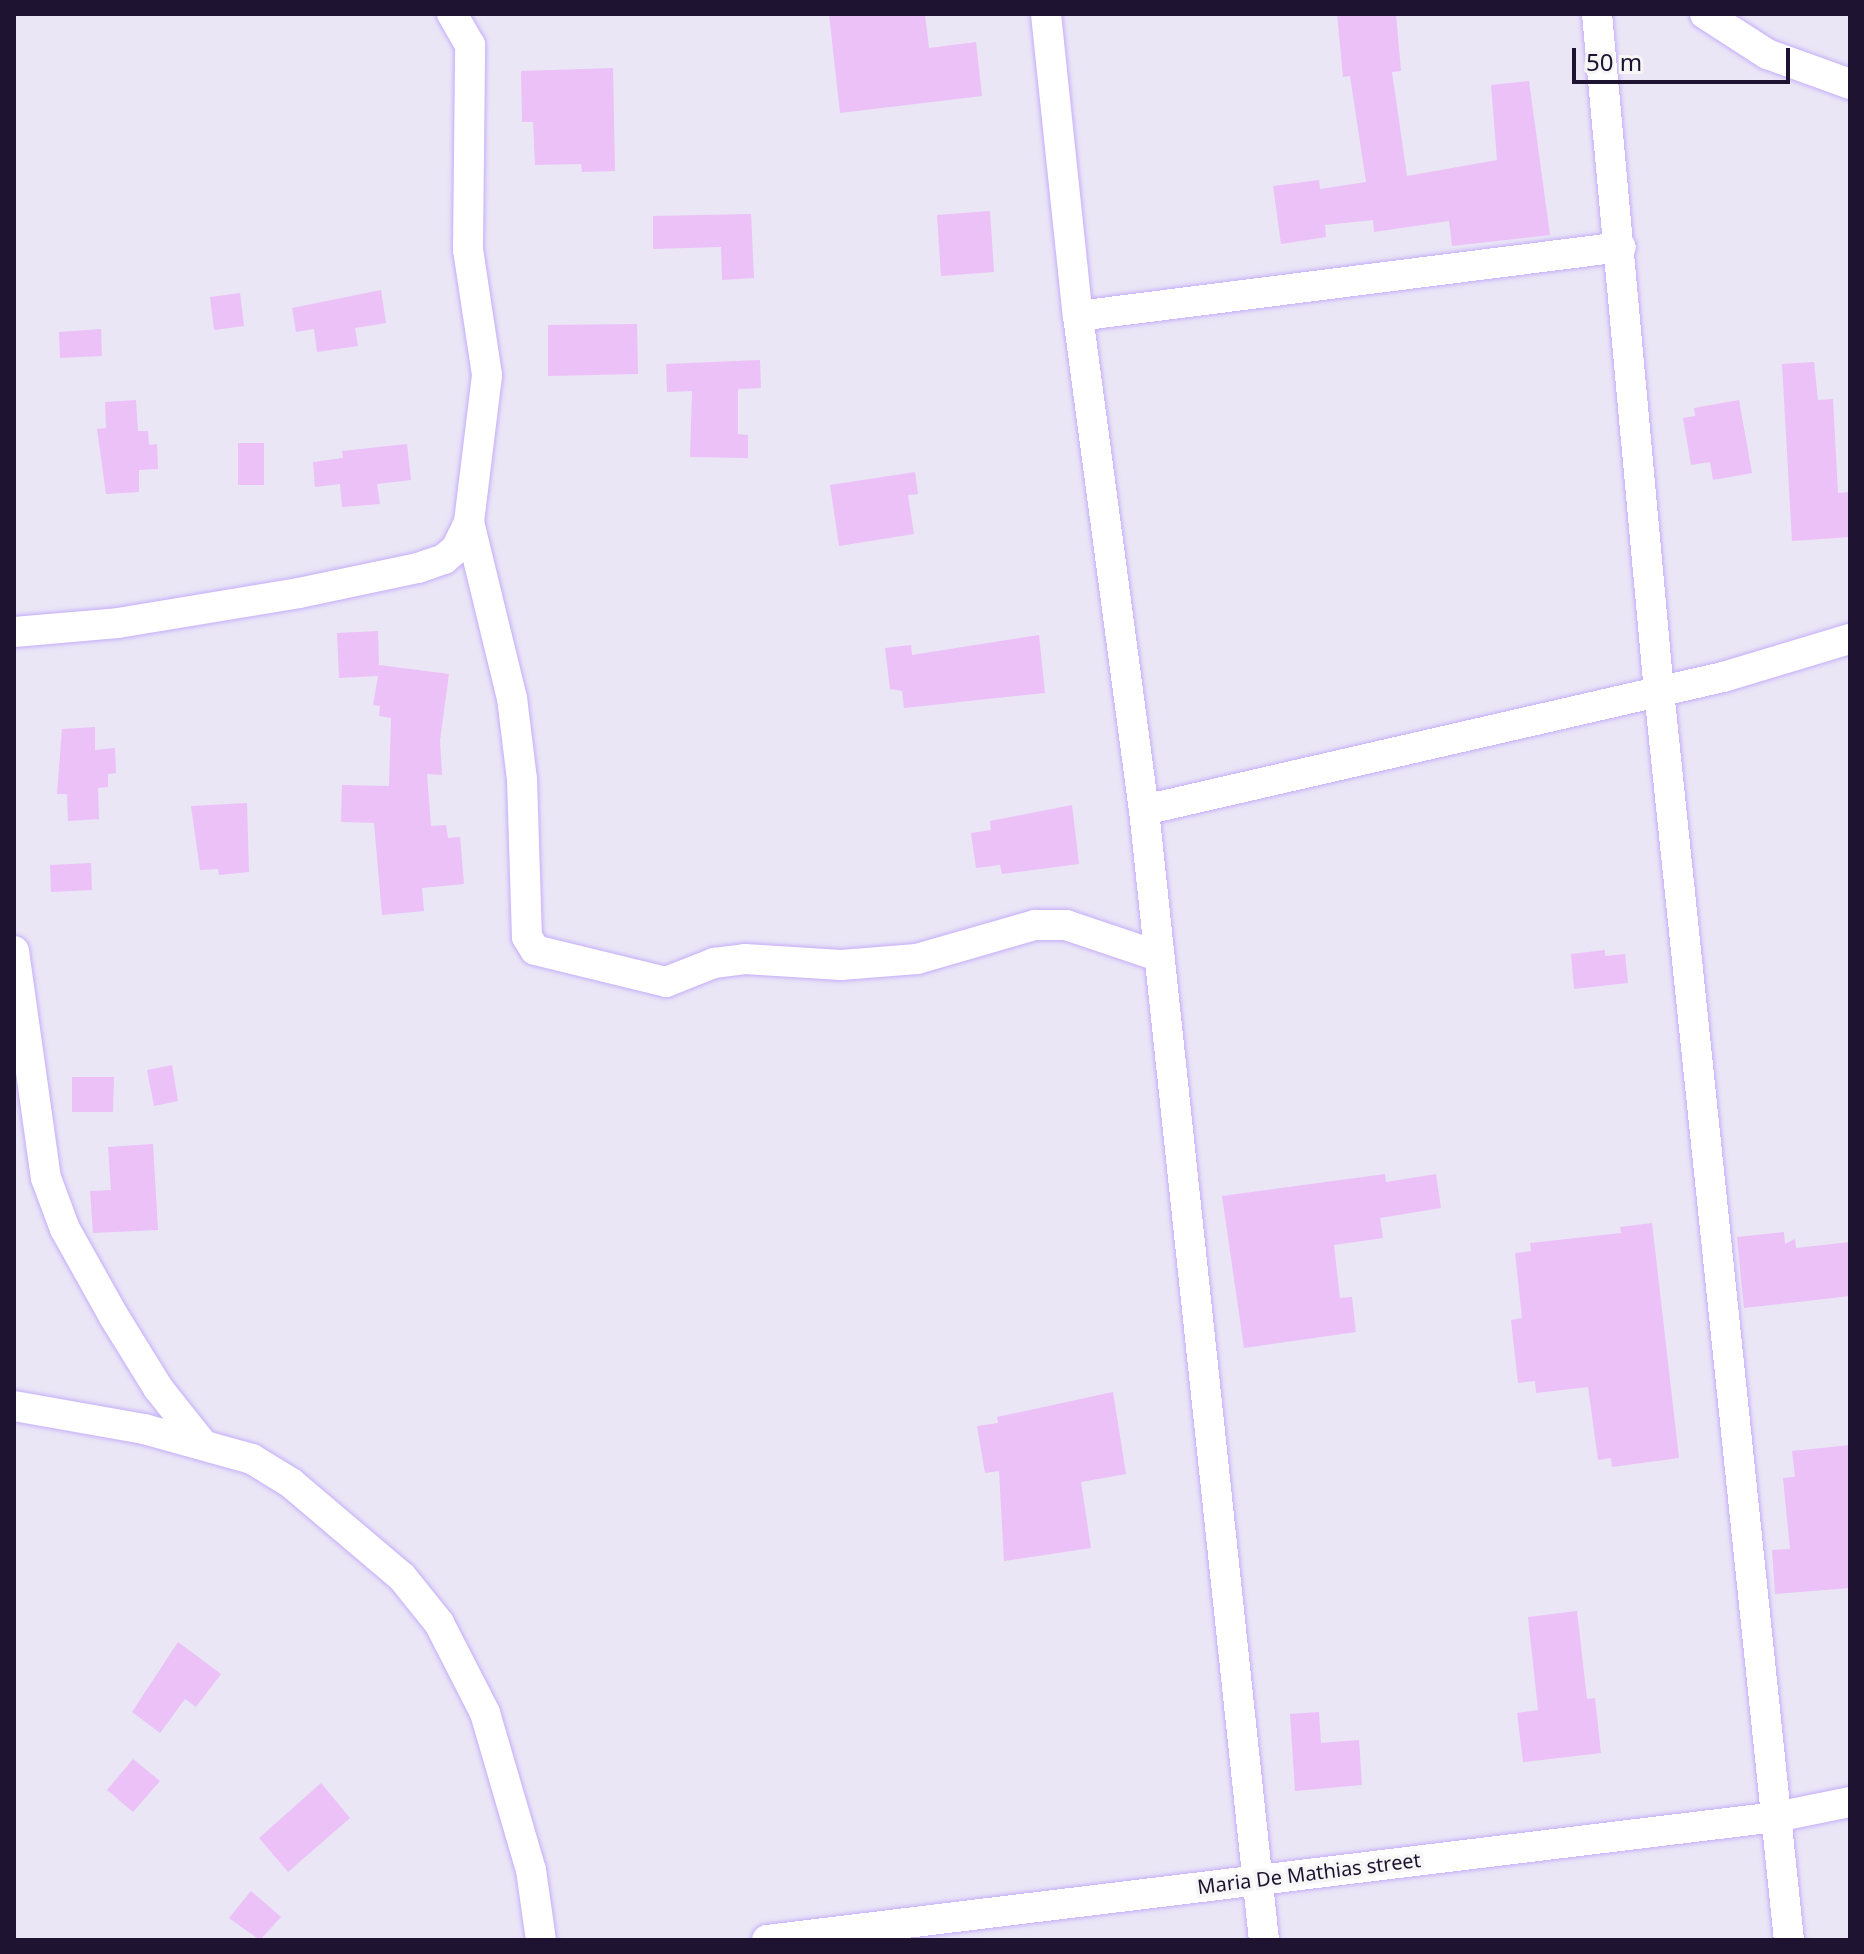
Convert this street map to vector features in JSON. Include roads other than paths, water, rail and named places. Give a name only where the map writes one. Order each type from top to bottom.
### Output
[{"type":"street","points":[[14,632],[118,623],[418,568],[444,559],[456,549],[469,522],[487,375],[468,250],[470,45],[452,14]]},
{"type":"street","points":[[1046,14],[1078,316],[1144,810],[1264,1940]]},
{"type":"street","points":[[1597,14],[1621,247],[1659,691],[1789,1940]]},
{"type":"street","points":[[1705,14],[1767,54],[1850,84]]},
{"type":"street","points":[[1078,316],[1621,247]]},
{"type":"street","points":[[469,522],[512,698],[522,779],[527,937],[535,950],[666,982],[714,963],[745,959],[841,965],[917,959],[1035,925],[1066,925],[1158,956]]},
{"type":"street","points":[[1144,810],[1659,691],[1850,639]]},
{"type":"street","points":[[14,951],[46,1178],[65,1229],[158,1388],[201,1442]]},
{"type":"street","points":[[14,1406],[201,1442],[252,1459],[291,1483],[402,1577],[439,1623],[485,1713],[531,1870],[541,1940]]},
{"type":"street","name":"Maria De Mathias street","points":[[767,1940],[1776,1817],[1850,1802]]}]
